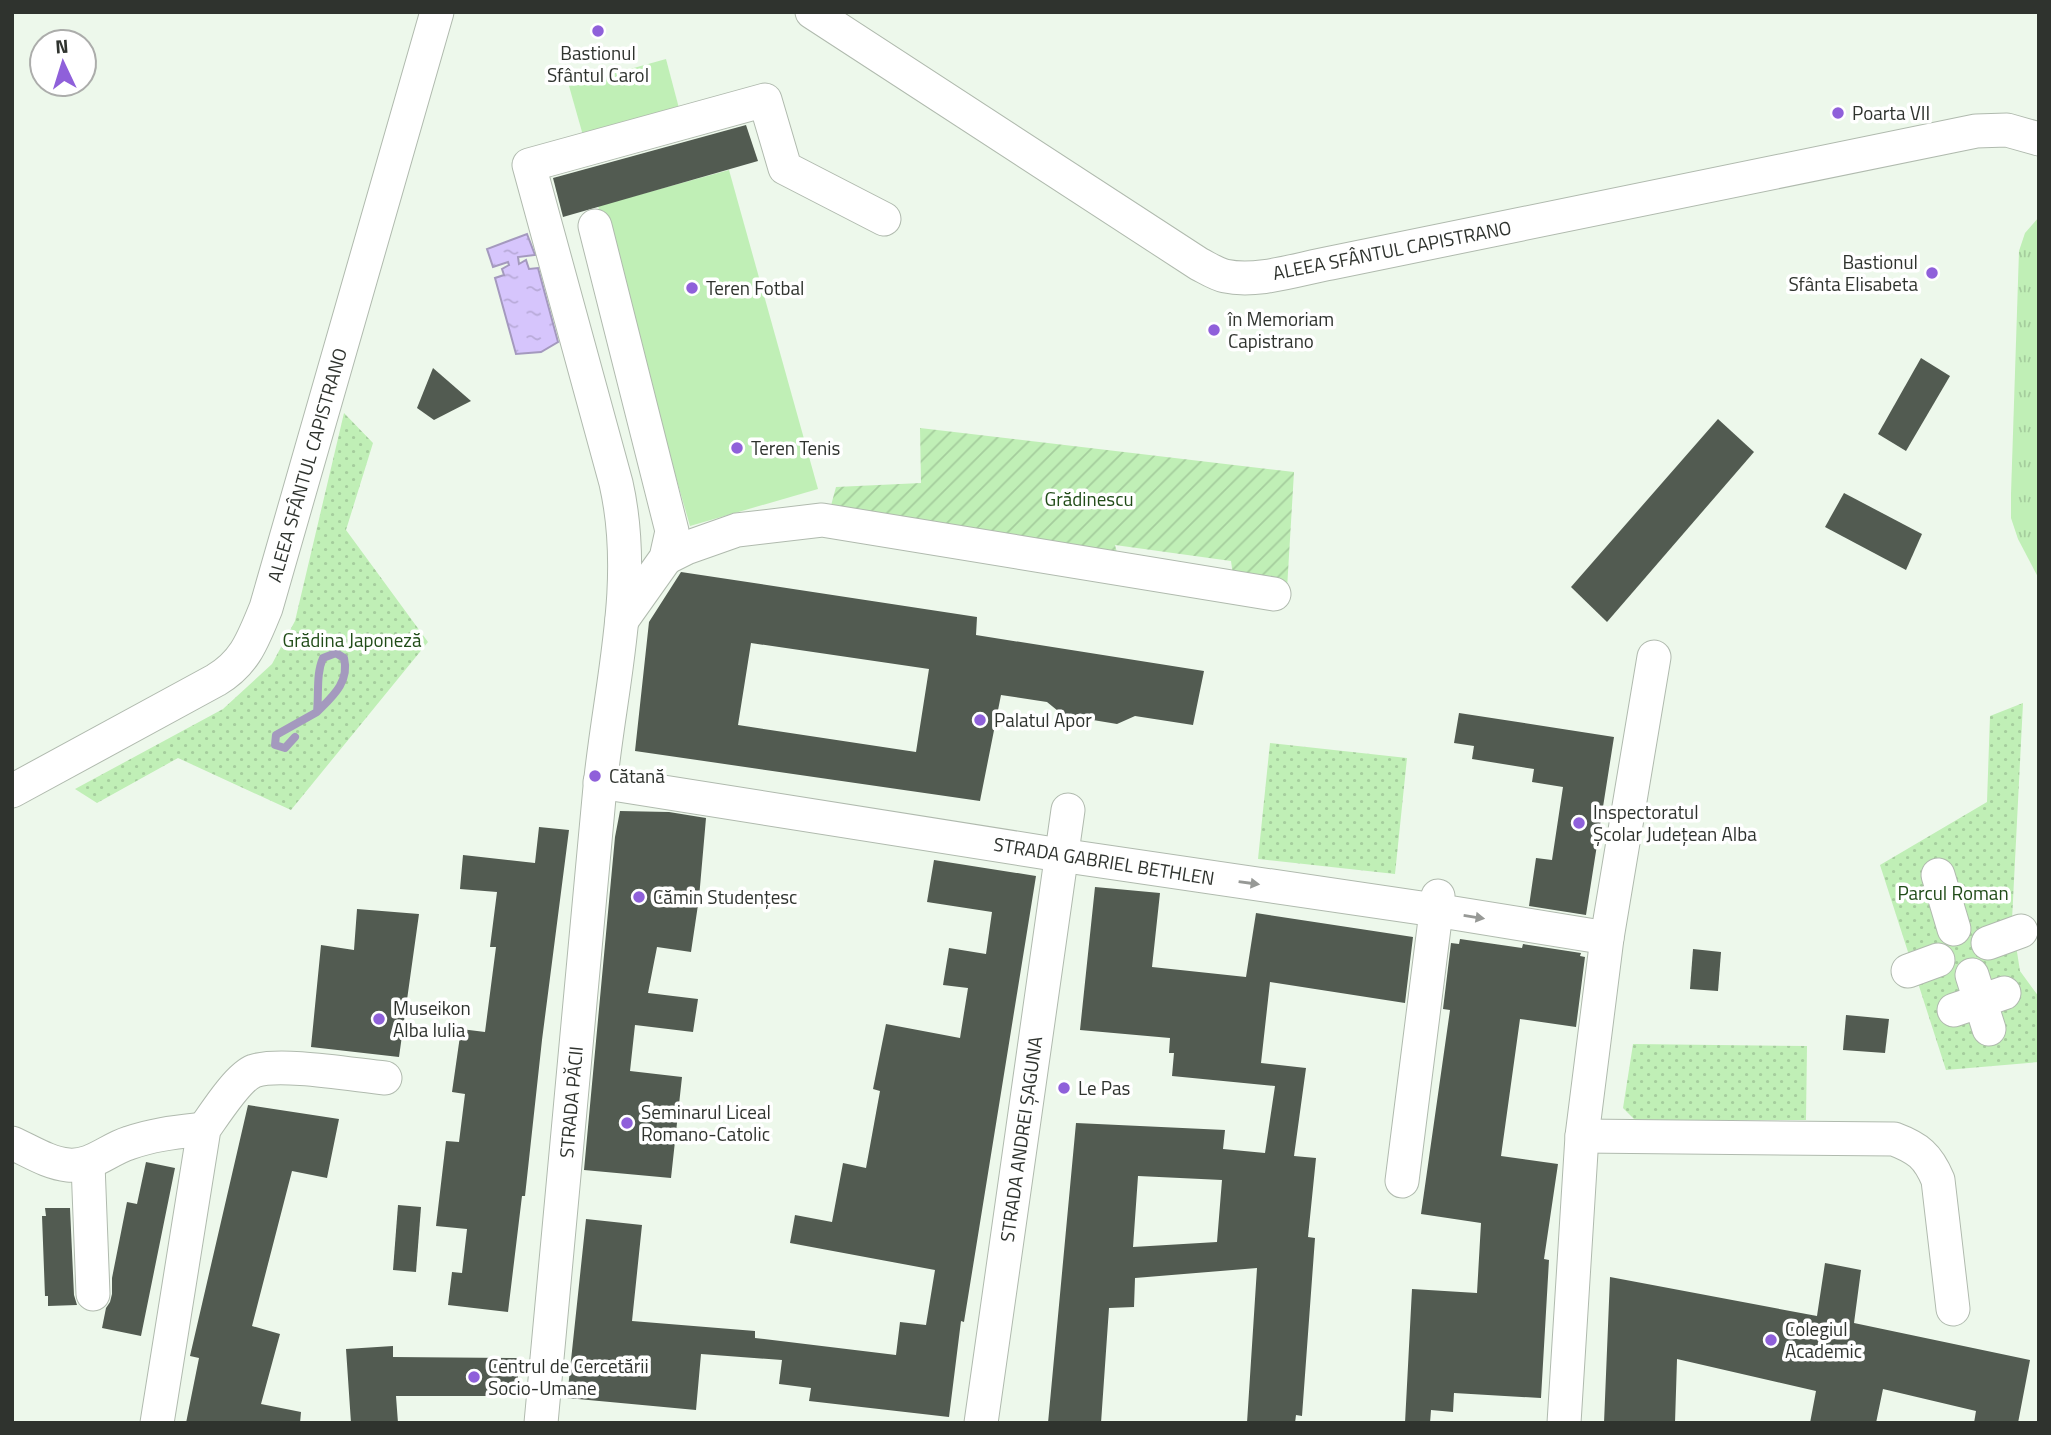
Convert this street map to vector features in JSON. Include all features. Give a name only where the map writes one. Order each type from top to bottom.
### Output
[{"type":"street","name":"ALEEA SFÂNTUL CAPISTRANO","points":[[12,791],[230,672],[246,654],[267,608],[437,12]]},
{"type":"street","name":"ALEEA SFÂNTUL CAPISTRANO","points":[[812,12],[1199,264],[1223,276],[1241,278],[1292,271],[1976,131],[2007,130],[2039,139]]},
{"type":"street","name":"STRADA PĂCII","points":[[541,1423],[600,782],[625,580],[623,514],[529,165],[765,100],[785,168],[884,219]]},
{"type":"street","points":[[595,226],[673,531],[666,558],[622,620]]},
{"type":"street","points":[[666,558],[737,530],[822,520],[1274,594]]},
{"type":"street","points":[[1564,1423],[1582,1136],[1607,938],[1654,657]]},
{"type":"street","name":"STRADA GABRIEL BETHLEN","points":[[600,782],[1060,855],[1436,903],[1607,938]]},
{"type":"street","name":"STRADA ANDREI ȘAGUNA","points":[[981,1423],[1068,810]]},
{"type":"street","points":[[1402,1181],[1436,903]]},
{"type":"street","points":[[1988,943],[2021,931]]},
{"type":"street","points":[[157,1423],[204,1129],[227,1096],[252,1071],[283,1068],[385,1078]]},
{"type":"street","points":[[12,1143],[53,1163],[71,1166],[88,1164],[125,1144],[146,1137],[204,1129]]},
{"type":"street","points":[[1582,1136],[1894,1139],[1914,1146],[1931,1163],[1938,1180],[1953,1309]]},
{"type":"street","points":[[88,1164],[93,1294]]},
{"type":"green space","points":[[666,59],[680,112],[584,139],[569,86]]},
{"type":"green space","name":"Teren Fotbal","points":[[729,170],[818,489],[690,526],[598,206]]},
{"type":"green space","points":[[2039,217],[2039,579],[2018,539],[2011,518],[2011,494],[2019,251],[2025,233]]},
{"type":"green space","name":"Grădina Japoneză","points":[[344,413],[373,443],[346,530],[428,642],[291,810],[178,758],[97,803],[75,789],[223,709],[272,664],[295,621]]},
{"type":"green space","name":"Grădinescu","points":[[920,428],[1294,472],[1287,589],[1234,583],[1231,561],[1115,545],[1119,560],[829,513],[836,487],[921,483]]},
{"type":"green space","name":"Parcul Roman","points":[[2023,703],[2012,920],[2020,971],[2039,997],[2039,1062],[1946,1070],[1880,865],[1987,802],[1990,716]]},
{"type":"green space","points":[[1270,743],[1407,758],[1395,874],[1258,859]]},
{"type":"green space","points":[[1633,1044],[1807,1046],[1806,1120],[1635,1120],[1623,1108]]},
{"type":"water","points":[[527,234],[535,255],[518,257],[519,264],[526,260],[529,269],[538,268],[558,342],[541,352],[516,354],[495,278],[504,275],[502,269],[509,265],[508,262],[493,267],[487,249]]},
{"type":"building","points":[[746,125],[758,161],[563,217],[553,178]]},
{"type":"building","points":[[1921,358],[1950,376],[1906,451],[1878,434]]},
{"type":"building","points":[[433,368],[471,401],[434,420],[417,408]]},
{"type":"building","points":[[1718,419],[1754,452],[1607,622],[1571,587]]},
{"type":"building","points":[[1844,493],[1922,534],[1906,570],[1825,527]]},
{"type":"building","points":[[681,572],[977,617],[976,635],[1204,671],[1193,725],[1135,716],[1117,724],[1063,715],[1047,702],[1001,695],[980,801],[635,751],[649,622]],"holes":[[[751,643],[929,669],[916,752],[738,725]]]},
{"type":"building","name":"Inspectoratul Școlar Județean Alba","points":[[1459,713],[1614,737],[1586,915],[1529,906],[1536,858],[1552,860],[1563,787],[1532,782],[1534,769],[1472,759],[1474,746],[1454,743]]},
{"type":"building","points":[[620,811],[669,812],[706,818],[691,952],[657,947],[648,993],[698,999],[693,1032],[635,1025],[630,1071],[682,1077],[671,1178],[584,1170],[615,837]]},
{"type":"building","points":[[539,827],[569,830],[525,1196],[522,1196],[508,1312],[448,1305],[452,1272],[462,1273],[467,1229],[436,1226],[446,1141],[459,1142],[465,1094],[452,1092],[461,1029],[485,1032],[496,947],[490,947],[497,892],[460,889],[463,855],[535,863]]},
{"type":"building","points":[[934,860],[1036,876],[964,1322],[961,1321],[949,1417],[809,1401],[811,1388],[779,1384],[782,1360],[701,1354],[696,1410],[567,1398],[586,1219],[642,1225],[632,1321],[755,1331],[755,1338],[896,1355],[900,1322],[926,1325],[935,1270],[790,1243],[795,1215],[832,1222],[843,1163],[866,1168],[880,1091],[873,1089],[886,1024],[960,1038],[968,988],[943,985],[949,948],[986,954],[992,912],[927,902]]},
{"type":"building","points":[[1095,887],[1160,893],[1152,967],[1246,977],[1256,913],[1413,937],[1405,1003],[1270,982],[1261,1063],[1306,1068],[1294,1156],[1316,1158],[1308,1237],[1315,1238],[1302,1416],[1296,1415],[1295,1423],[1247,1423],[1257,1268],[1135,1278],[1134,1307],[1109,1308],[1101,1423],[1048,1423],[1076,1123],[1225,1130],[1223,1149],[1265,1153],[1275,1086],[1172,1076],[1174,1053],[1169,1053],[1170,1038],[1080,1030]],"holes":[[[1138,1176],[1222,1180],[1217,1242],[1133,1247]]]},
{"type":"building","points":[[357,909],[419,914],[399,1057],[311,1047],[321,945],[354,950]]},
{"type":"building","points":[[1460,939],[1522,948],[1523,944],[1581,953],[1580,956],[1585,957],[1576,1027],[1520,1019],[1501,1156],[1558,1164],[1544,1259],[1549,1260],[1541,1398],[1454,1393],[1453,1412],[1431,1410],[1430,1423],[1405,1423],[1412,1289],[1477,1293],[1481,1223],[1421,1214],[1450,1010],[1443,1009],[1451,943],[1459,944]]},
{"type":"building","points":[[1693,949],[1721,952],[1718,991],[1690,989]]},
{"type":"building","points":[[1846,1015],[1889,1019],[1885,1053],[1843,1050]]},
{"type":"building","points":[[248,1105],[339,1119],[327,1178],[292,1171],[252,1326],[280,1334],[261,1404],[301,1412],[300,1423],[186,1423],[199,1358],[190,1356]]},
{"type":"building","points":[[146,1162],[175,1168],[141,1336],[102,1328],[112,1294],[112,1278],[127,1202],[137,1204]]},
{"type":"building","points":[[398,1205],[421,1207],[416,1272],[393,1270]]},
{"type":"building","points":[[45,1208],[70,1208],[74,1295],[77,1305],[48,1306],[48,1296],[45,1296],[42,1216],[46,1216]]},
{"type":"building","name":"Colegiul Academic","points":[[1825,1263],[1861,1270],[1854,1323],[2030,1360],[2018,1423],[1974,1423],[1976,1411],[1883,1389],[1876,1423],[1810,1423],[1816,1391],[1677,1359],[1675,1423],[1604,1423],[1610,1277],[1817,1316]]},
{"type":"building","points":[[393,1346],[393,1357],[518,1358],[518,1396],[396,1396],[398,1423],[351,1423],[346,1349]]},
{"type":"waterway","points":[[295,737],[285,748],[275,745],[276,735],[317,712],[321,664],[323,658],[336,653],[344,658],[342,682],[317,712]]},
{"type":"place","name":"Bastionul Sfântul Carol","points":[[598,31]]},
{"type":"place","name":"Poarta VII","points":[[1838,113]]},
{"type":"place","name":"Bastionul Sfânta Elisabeta","points":[[1932,273]]},
{"type":"place","name":"Teren Fotbal","points":[[692,288]]},
{"type":"place","name":"în Memoriam Capistrano","points":[[1214,330]]},
{"type":"place","name":"Teren Tenis","points":[[737,448]]},
{"type":"place","name":"Palatul Apor","points":[[980,720]]},
{"type":"place","name":"Cătană","points":[[595,776]]},
{"type":"place","name":"Inspectoratul Școlar Județean Alba","points":[[1579,823]]},
{"type":"place","name":"Cămin Studențesc","points":[[639,897]]},
{"type":"place","name":"Museikon Alba Iulia","points":[[379,1019]]},
{"type":"place","name":"Le Pas","points":[[1064,1088]]},
{"type":"place","name":"Seminarul Liceal Romano-Catolic","points":[[627,1123]]},
{"type":"place","name":"Colegiul Academic","points":[[1771,1340]]},
{"type":"place","name":"Centrul de Cercetării Socio-Umane","points":[[474,1377]]}]
